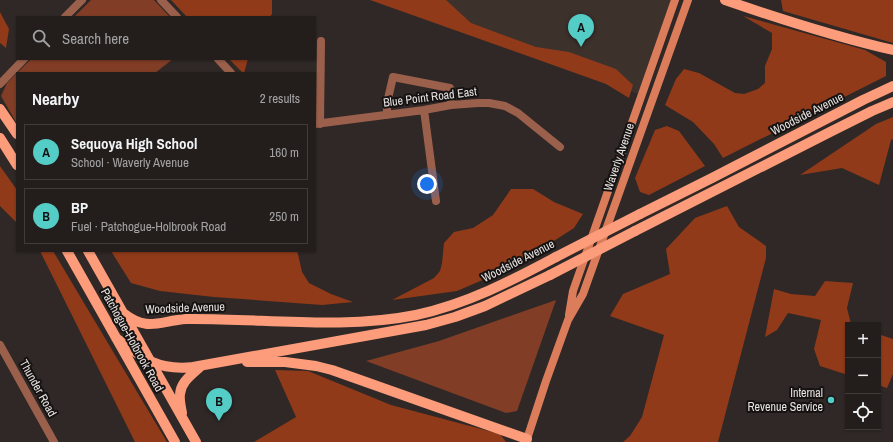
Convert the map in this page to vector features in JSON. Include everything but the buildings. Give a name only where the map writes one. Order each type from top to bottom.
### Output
[{"type":"main road","name":"Waverly Avenue","points":[[568,320],[572,291],[676,0]]},
{"type":"main road","name":"Waverly Avenue","points":[[526,441],[568,320],[583,294],[688,0]]},
{"type":"main road","points":[[725,0],[805,26],[893,50]]},
{"type":"main road","name":"Woodside Avenue","points":[[123,313],[138,323],[149,324],[191,319],[324,323],[386,320],[417,315],[446,307],[476,297],[504,284],[893,86]]},
{"type":"main road","points":[[116,338],[150,362],[173,368],[184,368],[426,325],[455,317],[485,306],[550,275],[830,132],[893,102]]},
{"type":"main road","points":[[0,109],[16,133]]},
{"type":"main road","points":[[0,138],[16,163]]},
{"type":"main road","name":"Patchogue-Holbrook Road","points":[[68,252],[175,442]]},
{"type":"main road","name":"Patchogue-Holbrook Road","points":[[89,252],[196,442]]},
{"type":"main road","points":[[223,361],[285,362],[332,370],[526,441]]},
{"type":"main road","points":[[183,419],[180,399],[182,387],[188,378],[201,366]]},
{"type":"street","points":[[66,16],[82,0]]},
{"type":"street","points":[[161,0],[176,16]]},
{"type":"street","points":[[317,124],[321,41]]},
{"type":"street","points":[[0,84],[23,60]]},
{"type":"street","points":[[219,60],[230,72]]},
{"type":"street","points":[[386,115],[392,77],[450,88],[452,105]]},
{"type":"street","name":"Blue Point Road East","points":[[317,124],[452,105],[490,103],[505,106],[518,113],[560,147]]},
{"type":"street","points":[[424,110],[436,201]]},
{"type":"street","name":"Thunder Road","points":[[0,345],[54,442]]},
{"type":"shaded area","points":[[91,0],[154,0],[169,16],[75,16]]},
{"type":"shaded area","points":[[171,0],[272,0],[271,16],[186,16]]},
{"type":"shaded area","points":[[370,0],[446,0],[471,23],[536,47],[569,52],[616,69],[633,85],[629,98],[606,84]]},
{"type":"shaded area","points":[[375,0],[672,0],[638,94]]},
{"type":"shaded area","points":[[781,0],[893,0],[893,43],[783,11]]},
{"type":"shaded area","points":[[0,12],[9,29],[6,48],[0,43]]},
{"type":"shaded area","points":[[743,16],[865,50],[886,62],[886,76],[723,158],[714,144],[693,122],[665,105],[676,79],[684,69],[699,73],[735,93],[744,94],[758,89],[765,83],[765,66],[772,49],[772,33]]},
{"type":"shaded area","points":[[30,60],[172,60],[156,72],[18,72]]},
{"type":"shaded area","points":[[230,60],[248,60],[244,72],[242,72]]},
{"type":"shaded area","points":[[16,74],[16,122],[1,96],[7,83]]},
{"type":"shaded area","points":[[893,117],[893,139],[891,140],[879,185],[842,168],[800,175],[876,124]]},
{"type":"shaded area","points":[[667,126],[679,131],[705,166],[649,195],[640,192],[635,178],[655,130]]},
{"type":"shaded area","points":[[0,166],[16,189],[16,222],[0,206]]},
{"type":"shaded area","points":[[511,189],[533,189],[554,202],[583,214],[574,228],[515,266],[457,291],[392,300],[434,278],[440,271],[444,243],[454,232],[473,228],[493,215]]},
{"type":"shaded area","points":[[727,206],[739,227],[766,246],[766,258],[718,442],[623,442],[630,436],[642,417],[664,335],[610,316],[623,294],[670,274],[666,249],[695,218]]},
{"type":"shaded area","points":[[40,252],[54,252],[167,442],[135,442]]},
{"type":"shaded area","points":[[112,252],[297,252],[302,272],[309,283],[331,294],[353,302],[322,305],[214,297],[160,291],[131,283]]},
{"type":"shaded area","points":[[825,281],[853,283],[847,308],[850,322],[845,322],[845,374],[820,366],[814,349],[821,320],[788,313],[777,330],[765,337],[774,289],[791,294],[815,296]]},
{"type":"shaded area","points":[[556,300],[517,411],[506,413],[366,361],[439,341]]},
{"type":"shaded area","points":[[881,335],[893,339],[893,374],[887,388],[881,386]]},
{"type":"shaded area","points":[[275,370],[308,371],[391,405],[500,434],[506,442],[254,442],[296,417]]},
{"type":"place","name":"Sequoya High School","points":[[581,47]]},
{"type":"place","name":"Internal Revenue Service","points":[[831,400]]},
{"type":"place","name":"BP","points":[[219,421]]}]
